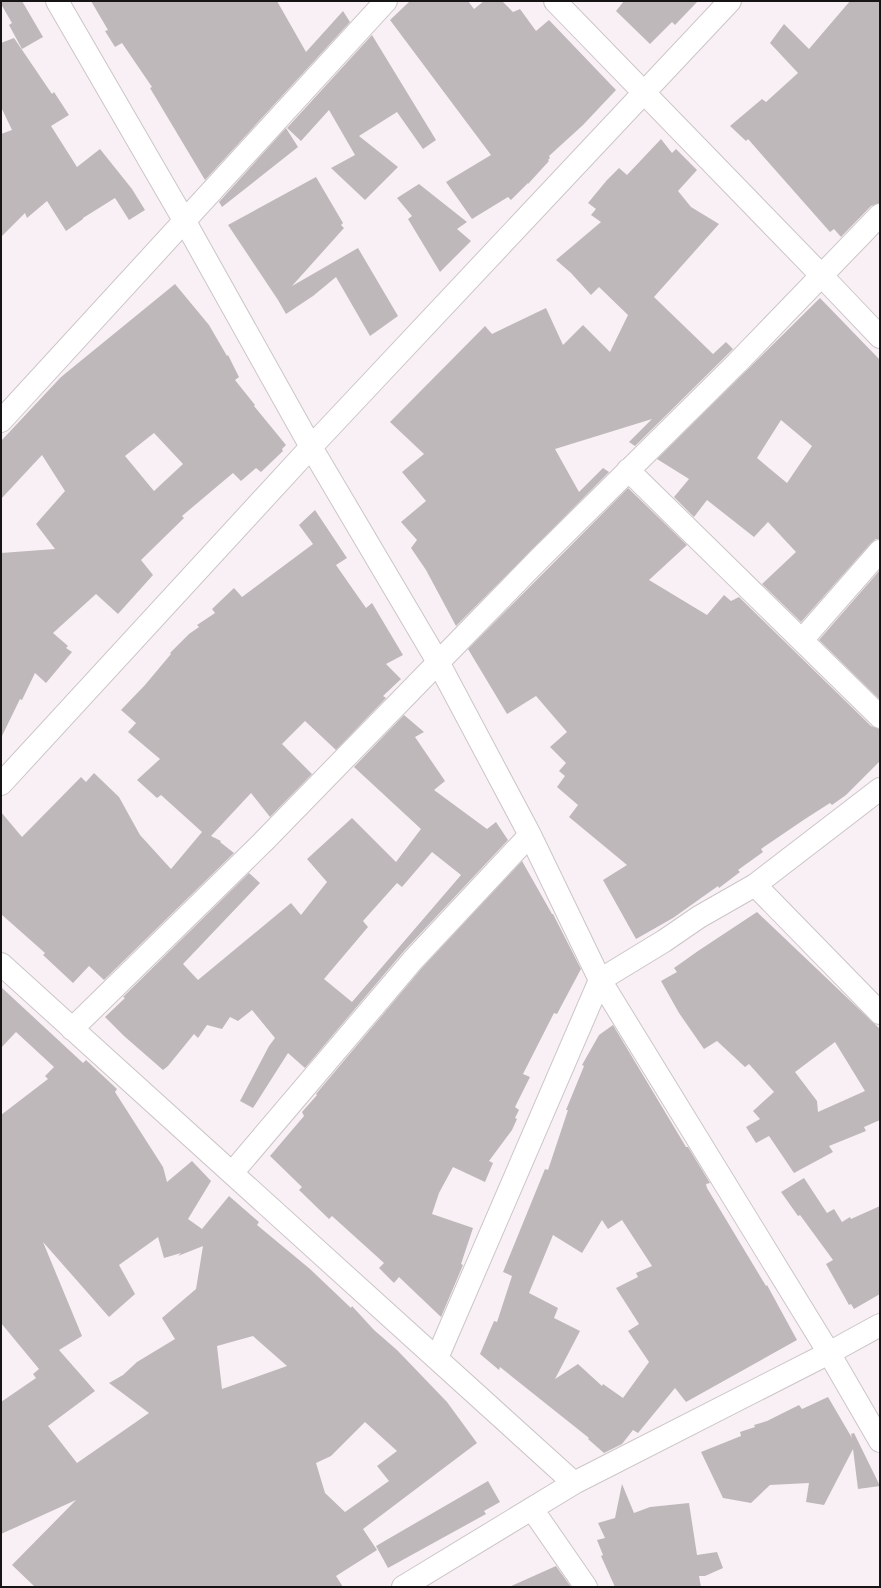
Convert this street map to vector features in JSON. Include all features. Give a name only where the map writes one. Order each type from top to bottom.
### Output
[{"type":"street","points":[[57,1],[184,220],[311,447],[438,662],[530,835],[600,980],[829,1353],[880,1441]]},
{"type":"street","points":[[1,420],[386,1]]},
{"type":"street","points":[[555,1],[822,275],[880,338]]},
{"type":"street","points":[[1,784],[311,447],[730,1]]},
{"type":"street","points":[[72,1029],[263,842],[438,662],[628,470],[737,363],[880,215]]},
{"type":"street","points":[[628,470],[880,717]]},
{"type":"street","points":[[802,640],[880,551]]},
{"type":"street","points":[[437,1358],[600,980],[664,941],[699,917],[754,885],[880,789]]},
{"type":"street","points":[[232,1173],[413,960],[530,835]]},
{"type":"street","points":[[754,885],[880,1013]]},
{"type":"street","points":[[1,964],[574,1483]]},
{"type":"street","points":[[404,1587],[574,1483],[829,1353],[880,1325]]},
{"type":"street","points":[[532,1509],[586,1587]]},
{"type":"building","points":[[1,1],[22,1],[43,37],[22,49],[9,25],[12,23],[1,4]]},
{"type":"building","points":[[91,1],[277,1],[306,52],[343,11],[350,22],[205,180],[150,88],[152,87],[122,43],[115,47],[105,31],[108,30]]},
{"type":"building","points":[[410,1],[468,1],[474,9],[484,1],[502,1],[513,12],[520,9],[536,31],[549,20],[616,90],[583,125],[549,156],[549,161],[511,200],[508,197],[472,219],[446,182],[491,155],[390,20]]},
{"type":"building","points":[[624,1],[698,1],[675,25],[672,22],[650,44],[616,11]]},
{"type":"building","points":[[850,1],[880,1],[880,203],[871,206],[841,237],[834,229],[830,232],[748,139],[746,141],[730,126],[762,99],[766,102],[798,73],[770,43],[784,24],[809,49]]},
{"type":"building","points":[[372,35],[436,140],[423,149],[397,112],[359,136],[398,167],[365,200],[331,168],[355,155],[329,110],[301,141],[287,128]]},
{"type":"building","points":[[14,38],[52,94],[54,92],[69,115],[51,126],[77,167],[100,149],[132,189],[145,210],[129,220],[115,198],[83,218],[66,231],[47,201],[27,218],[25,213],[1,237],[1,134],[12,130],[1,107],[1,43]]},
{"type":"building","points":[[286,128],[298,147],[222,207],[219,202]]},
{"type":"building","points":[[661,139],[672,153],[676,149],[697,170],[678,191],[691,207],[719,224],[654,297],[713,354],[726,342],[733,349],[635,446],[629,442],[652,419],[555,449],[579,492],[603,468],[609,472],[456,626],[426,570],[411,548],[417,540],[401,522],[426,501],[402,472],[424,454],[390,422],[485,326],[492,334],[546,308],[563,345],[583,325],[610,352],[628,315],[599,287],[591,295],[571,273],[556,260],[601,222],[591,215],[596,209],[588,203],[607,180],[619,168],[627,175]]},
{"type":"building","points":[[316,177],[343,223],[341,225],[344,228],[292,286],[358,248],[398,316],[370,336],[336,277],[313,296],[286,314],[228,225]]},
{"type":"building","points":[[419,184],[467,222],[457,229],[471,241],[440,272],[408,219],[412,216],[397,198]]},
{"type":"building","points":[[175,284],[209,325],[227,356],[228,355],[239,377],[235,380],[286,445],[282,449],[283,451],[261,472],[256,468],[241,481],[233,473],[182,516],[184,518],[141,560],[153,575],[118,614],[96,594],[53,633],[68,646],[66,648],[72,652],[46,683],[35,673],[22,700],[20,699],[1,738],[1,553],[55,549],[36,524],[65,491],[42,455],[1,499],[1,441],[61,377]],"holes":[[[154,433],[183,464],[154,491],[125,456]]]},
{"type":"building","points":[[820,298],[880,360],[880,539],[876,539],[871,543],[801,622],[762,584],[796,552],[768,522],[754,537],[707,500],[694,517],[674,497],[689,479],[657,459]],"holes":[[[781,420],[812,446],[787,483],[757,458]]]},
{"type":"building","points":[[628,488],[687,545],[649,580],[707,615],[724,595],[731,601],[739,597],[871,726],[880,729],[880,761],[846,795],[832,805],[830,803],[761,849],[763,852],[738,870],[740,872],[719,888],[718,886],[673,918],[636,939],[603,880],[627,865],[569,817],[578,805],[557,787],[565,776],[559,771],[566,763],[550,747],[567,732],[536,696],[507,714],[468,649]]},
{"type":"building","points":[[315,510],[347,558],[336,565],[366,608],[372,603],[403,655],[386,664],[401,679],[383,696],[386,698],[336,750],[305,721],[282,744],[312,774],[270,817],[251,793],[211,836],[221,841],[220,842],[234,853],[104,980],[89,966],[73,983],[43,955],[45,953],[1,914],[1,812],[22,837],[81,777],[86,782],[94,773],[119,797],[140,835],[171,869],[202,832],[161,795],[157,798],[137,780],[160,759],[128,732],[136,723],[121,710],[145,685],[171,654],[170,653],[189,634],[199,627],[197,625],[215,613],[212,609],[234,588],[242,597],[313,544],[299,525]]},
{"type":"building","points":[[880,570],[880,700],[819,640]]},
{"type":"building","points":[[404,715],[424,732],[415,737],[445,781],[434,790],[487,829],[496,822],[508,840],[404,951],[305,1068],[288,1053],[253,1108],[240,1101],[269,1046],[275,1038],[252,1010],[238,1021],[230,1017],[222,1029],[207,1025],[198,1038],[194,1034],[163,1070],[124,1036],[105,1017],[125,998],[123,997],[249,873],[260,883],[183,964],[198,980],[291,903],[301,915],[327,882],[307,859],[352,818],[396,862],[421,829],[354,767]],"holes":[[[432,852],[461,875],[352,1002],[324,979],[368,927],[363,921],[397,883],[402,887]]]},
{"type":"building","points":[[522,861],[553,914],[581,969],[557,1014],[554,1013],[523,1074],[530,1077],[515,1107],[519,1110],[515,1118],[517,1119],[512,1130],[489,1161],[493,1163],[485,1182],[453,1167],[439,1193],[432,1214],[473,1228],[461,1264],[463,1265],[441,1317],[399,1277],[394,1283],[379,1268],[384,1263],[332,1216],[329,1219],[299,1190],[302,1187],[270,1156],[304,1116],[302,1112],[317,1095],[316,1094],[422,968]]},
{"type":"building","points":[[757,912],[880,1029],[880,1120],[864,1127],[866,1131],[829,1146],[833,1152],[794,1173],[769,1136],[756,1143],[746,1127],[760,1119],[753,1111],[774,1092],[749,1064],[745,1067],[717,1041],[704,1049],[679,1013],[661,981],[677,972],[674,968]],"holes":[[[835,1042],[865,1091],[818,1112],[817,1101],[795,1072]]]},
{"type":"building","points":[[1,987],[83,1063],[86,1060],[117,1089],[115,1092],[163,1167],[167,1182],[192,1161],[211,1181],[188,1219],[202,1229],[229,1196],[259,1222],[257,1225],[310,1269],[351,1308],[352,1306],[374,1330],[397,1350],[447,1402],[477,1443],[363,1529],[377,1550],[336,1576],[343,1587],[35,1587],[12,1565],[76,1500],[1,1534],[1,1402],[36,1378],[33,1374],[39,1369],[1,1323],[1,1115],[48,1079],[45,1076],[54,1067],[16,1032],[1,1048]],"holes":[[[158,1237],[164,1258],[181,1253],[178,1256],[203,1246],[196,1289],[162,1318],[175,1339],[137,1362],[123,1375],[109,1383],[149,1413],[77,1463],[48,1426],[95,1391],[59,1350],[82,1336],[43,1242],[109,1317],[135,1294],[119,1265]],[[253,1336],[287,1366],[222,1389],[217,1346]],[[365,1422],[397,1451],[377,1466],[389,1481],[345,1512],[325,1493],[316,1463],[331,1456]]]},
{"type":"building","points":[[613,1025],[686,1147],[688,1147],[710,1183],[706,1184],[707,1188],[766,1286],[767,1285],[797,1340],[686,1402],[675,1388],[638,1433],[633,1430],[622,1444],[604,1453],[588,1439],[589,1438],[500,1367],[499,1370],[480,1354],[494,1321],[497,1322],[512,1276],[503,1272],[545,1169],[548,1170],[568,1110],[566,1110],[584,1066],[582,1065],[599,1035]],"holes":[[[602,1220],[608,1229],[622,1220],[652,1266],[636,1273],[638,1277],[616,1288],[639,1324],[628,1331],[649,1362],[623,1398],[603,1384],[602,1386],[578,1364],[555,1379],[580,1331],[554,1318],[558,1308],[529,1293],[553,1235],[582,1253]]]},
{"type":"building","points":[[804,1178],[827,1213],[834,1209],[842,1222],[850,1217],[851,1219],[880,1206],[880,1294],[854,1309],[851,1304],[849,1305],[826,1264],[833,1260],[781,1192]]},
{"type":"building","points":[[828,1397],[852,1438],[851,1434],[854,1433],[880,1486],[858,1489],[853,1449],[824,1505],[806,1502],[809,1483],[770,1485],[751,1503],[723,1498],[701,1452],[741,1436],[740,1432],[755,1427],[754,1425],[767,1421],[799,1405],[802,1409]]},
{"type":"building","points":[[488,1481],[500,1502],[484,1511],[486,1514],[388,1568],[376,1546]]},
{"type":"building","points":[[622,1484],[634,1513],[650,1507],[689,1503],[697,1555],[717,1552],[723,1568],[705,1576],[699,1576],[701,1587],[615,1587],[601,1556],[603,1555],[597,1540],[605,1538],[598,1523],[615,1518]]},
{"type":"building","points":[[556,1566],[571,1587],[509,1587]]}]
